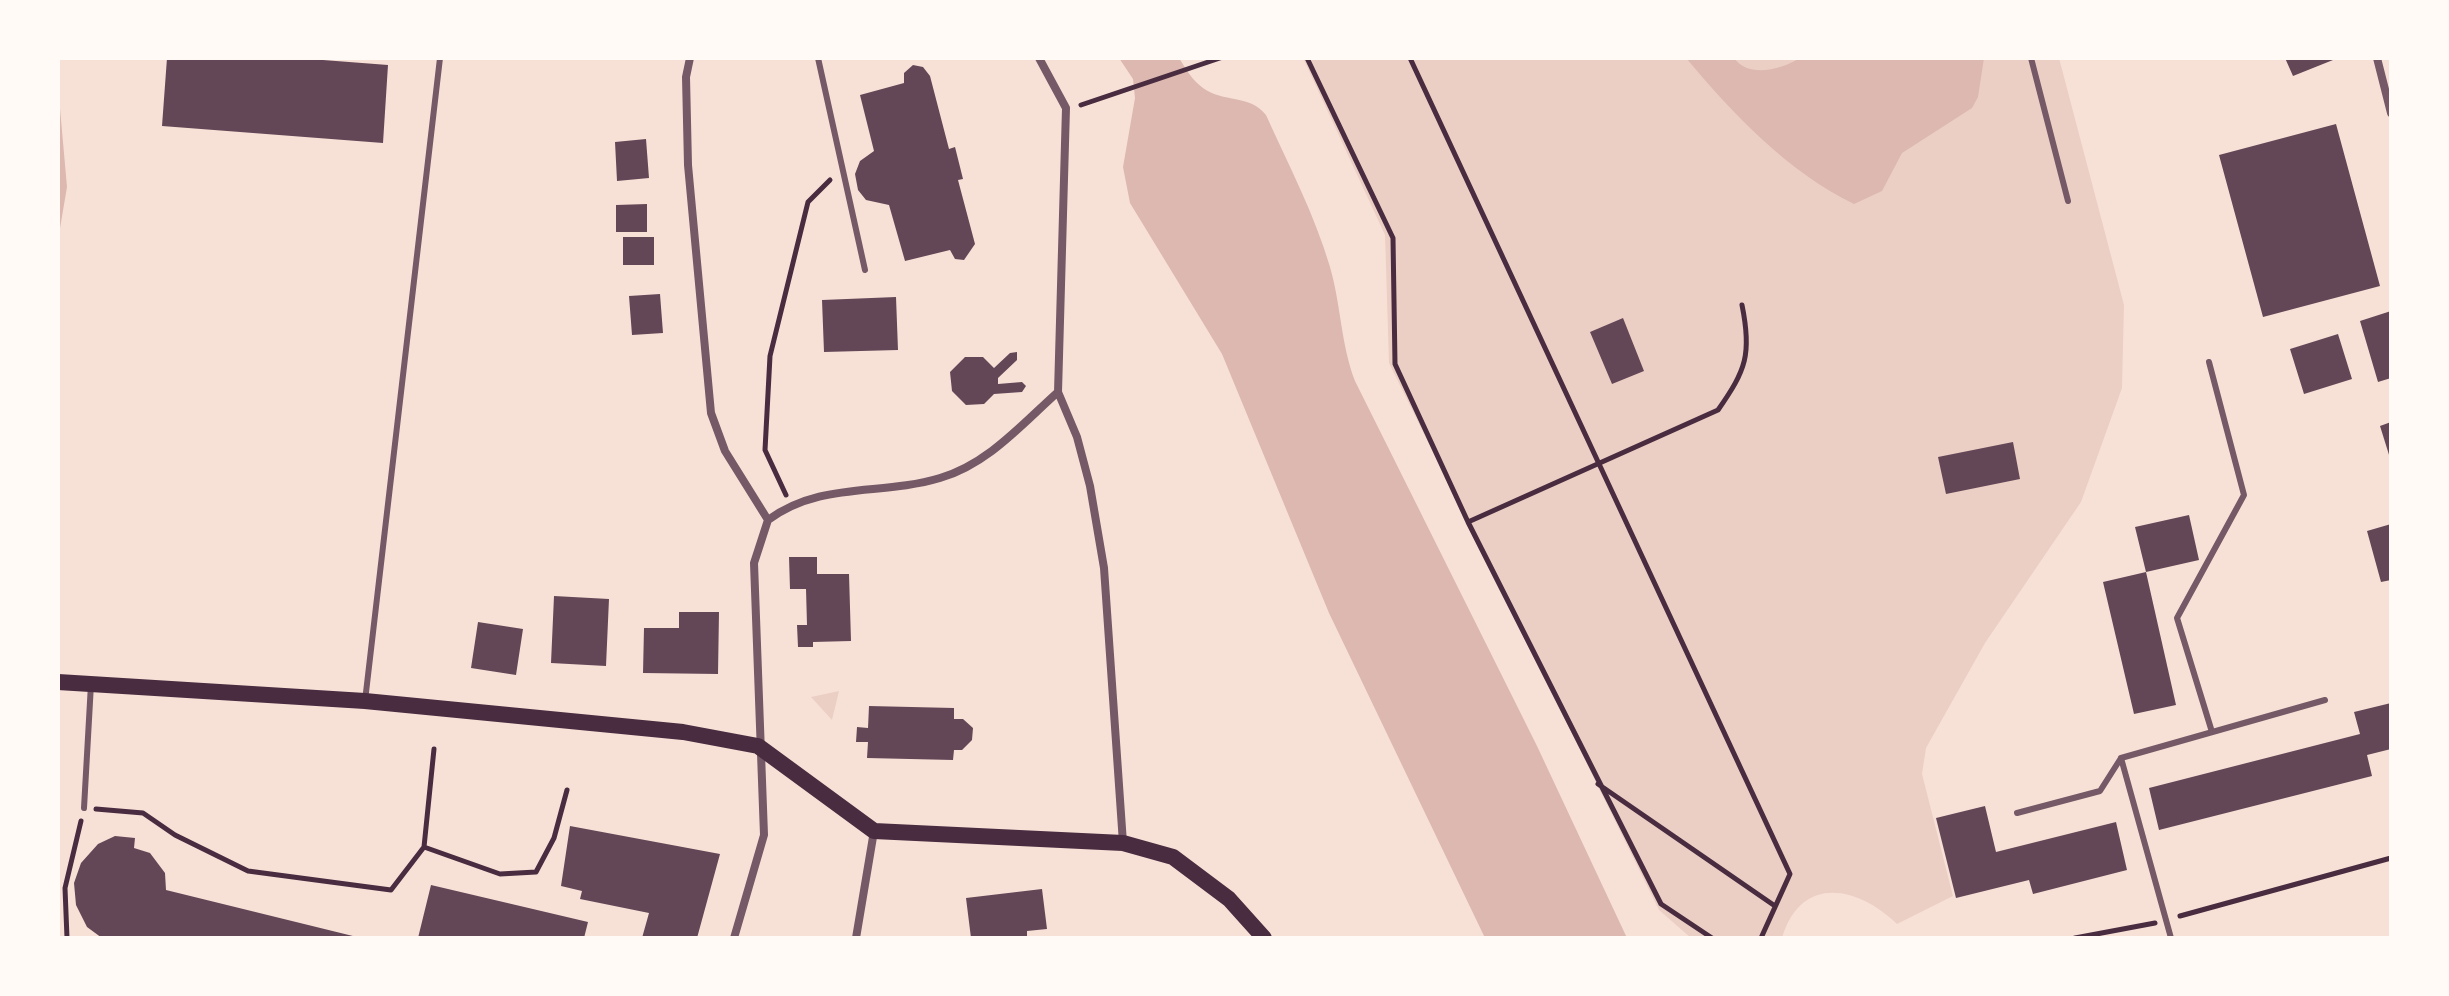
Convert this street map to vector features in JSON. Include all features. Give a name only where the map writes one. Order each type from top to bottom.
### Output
[{"type":"main road","points":[[58,682],[365,701],[683,732],[758,746],[874,831],[1123,843],[1173,857],[1229,899],[1264,938]]},
{"type":"street","points":[[690,58],[686,77],[688,165],[711,413],[725,451],[768,520]]},
{"type":"street","points":[[1039,58],[1066,108],[1058,392],[1077,437],[1090,486],[1104,568],[1123,843]]},
{"type":"street","points":[[2377,58],[2391,113]]},
{"type":"street","points":[[734,938],[764,835],[758,746],[754,563],[768,520],[790,503],[817,494],[941,478],[984,458],[1058,392]]},
{"type":"street","points":[[856,938],[874,831]]},
{"type":"lane","points":[[365,701],[440,58]]},
{"type":"lane","points":[[818,58],[865,270]]},
{"type":"lane","points":[[2031,58],[2068,201]]},
{"type":"lane","points":[[2209,362],[2244,495],[2177,618],[2212,732]]},
{"type":"lane","points":[[84,808],[91,684]]},
{"type":"lane","points":[[2017,813],[2100,791],[2121,758],[2325,700]]},
{"type":"lane","points":[[2121,758],[2171,938]]},
{"type":"path","points":[[1066,108],[1103,99],[1220,58]]},
{"type":"path","points":[[1307,58],[1393,238],[1395,364],[1468,522],[1597,783],[1661,904],[1712,938]]},
{"type":"path","points":[[1410,58],[1790,874],[1761,938]]},
{"type":"path","points":[[790,503],[765,450],[770,356],[808,202],[843,168]]},
{"type":"path","points":[[1468,522],[1718,410],[1743,375],[1749,340],[1742,305]]},
{"type":"path","points":[[67,938],[65,888],[84,808],[143,813],[175,835],[248,871],[391,890],[424,847],[434,749]]},
{"type":"path","points":[[1597,783],[1775,906]]},
{"type":"path","points":[[424,847],[500,874],[536,872],[554,838],[567,790]]},
{"type":"path","points":[[2075,938],[2166,920],[2391,858]]},
{"type":"shaded area","points":[[1119,58],[1179,58],[1203,88],[1219,96],[1252,104],[1266,115],[1324,247],[1355,381],[1537,746],[1627,938],[1485,938],[1329,613],[1222,354],[1130,203],[1123,167],[1135,98],[1133,79]]},
{"type":"shaded area","points":[[1303,58],[2059,58],[2124,305],[2122,388],[2081,502],[1985,643],[1926,748],[1922,774],[1953,896],[1897,924],[1865,901],[1832,893],[1816,895],[1802,903],[1791,917],[1782,938],[1691,938],[1659,910],[1389,363],[1385,235]]},
{"type":"shaded area","points":[[1686,58],[1734,58],[1748,68],[1766,70],[1800,58],[1984,58],[1978,97],[1972,108],[1902,153],[1882,191],[1854,204],[1784,159],[1723,100]]},
{"type":"shaded area","points":[[58,86],[67,187],[58,240]]},
{"type":"shaded area","points":[[839,691],[832,720],[811,697]]},
{"type":"building","points":[[167,58],[297,58],[388,65],[383,143],[162,126]]},
{"type":"building","points":[[2285,58],[2338,58],[2293,76]]},
{"type":"building","points":[[913,65],[923,67],[930,76],[949,149],[955,147],[963,179],[958,180],[975,244],[964,260],[955,259],[950,250],[905,261],[889,205],[866,200],[858,190],[855,174],[860,161],[874,151],[860,95],[904,83],[904,73]]},
{"type":"building","points":[[2336,124],[2380,286],[2263,317],[2219,155]]},
{"type":"building","points":[[646,139],[649,178],[617,181],[615,142]]},
{"type":"building","points":[[647,204],[647,232],[616,232],[616,205]]},
{"type":"building","points":[[623,237],[654,237],[654,265],[623,265]]},
{"type":"building","points":[[660,294],[663,333],[632,335],[629,296]]},
{"type":"building","points":[[896,297],[898,350],[824,352],[822,300]]},
{"type":"building","points":[[2391,311],[2391,378],[2378,382],[2360,321]]},
{"type":"building","points":[[1623,318],[1644,371],[1612,384],[1590,332]]},
{"type":"building","points":[[2338,334],[2352,379],[2304,394],[2290,349]]},
{"type":"building","points":[[1017,352],[1017,360],[998,378],[998,384],[1022,382],[1026,386],[1022,392],[994,394],[984,404],[966,405],[952,391],[950,372],[965,357],[983,357],[994,368],[1010,353]]},
{"type":"building","points":[[2391,422],[2391,458],[2390,458],[2380,426]]},
{"type":"building","points":[[2013,442],[2020,479],[1946,494],[1938,457]]},
{"type":"building","points":[[2189,515],[2199,560],[2146,572],[2135,527]]},
{"type":"building","points":[[2391,524],[2391,580],[2381,582],[2367,531]]},
{"type":"building","points":[[789,557],[817,557],[817,574],[849,574],[851,641],[813,642],[813,647],[798,647],[797,625],[807,625],[806,589],[790,589]]},
{"type":"building","points":[[2146,572],[2176,705],[2134,714],[2103,582]]},
{"type":"building","points":[[554,596],[609,599],[606,666],[551,663]]},
{"type":"building","points":[[679,612],[719,612],[718,674],[643,673],[644,628],[679,628]]},
{"type":"building","points":[[478,622],[523,629],[516,675],[471,668]]},
{"type":"building","points":[[2391,703],[2391,749],[2367,755],[2372,776],[2159,830],[2149,788],[2360,734],[2354,712]]},
{"type":"building","points":[[869,706],[954,708],[954,719],[963,719],[973,728],[972,740],[962,750],[954,750],[953,760],[867,758],[868,742],[856,742],[857,727],[868,728]]},
{"type":"building","points":[[1985,806],[1996,852],[2116,822],[2127,870],[2033,894],[2029,880],[1956,898],[1936,818]]},
{"type":"building","points":[[570,826],[720,854],[697,938],[642,938],[649,913],[580,899],[582,891],[561,886]]},
{"type":"building","points":[[115,836],[135,838],[134,848],[150,853],[165,873],[166,890],[361,938],[102,938],[87,927],[76,905],[74,883],[81,863],[98,844]]},
{"type":"building","points":[[431,885],[588,922],[584,938],[418,938]]},
{"type":"building","points":[[1042,889],[1047,929],[1027,931],[1027,938],[971,938],[966,898]]}]
